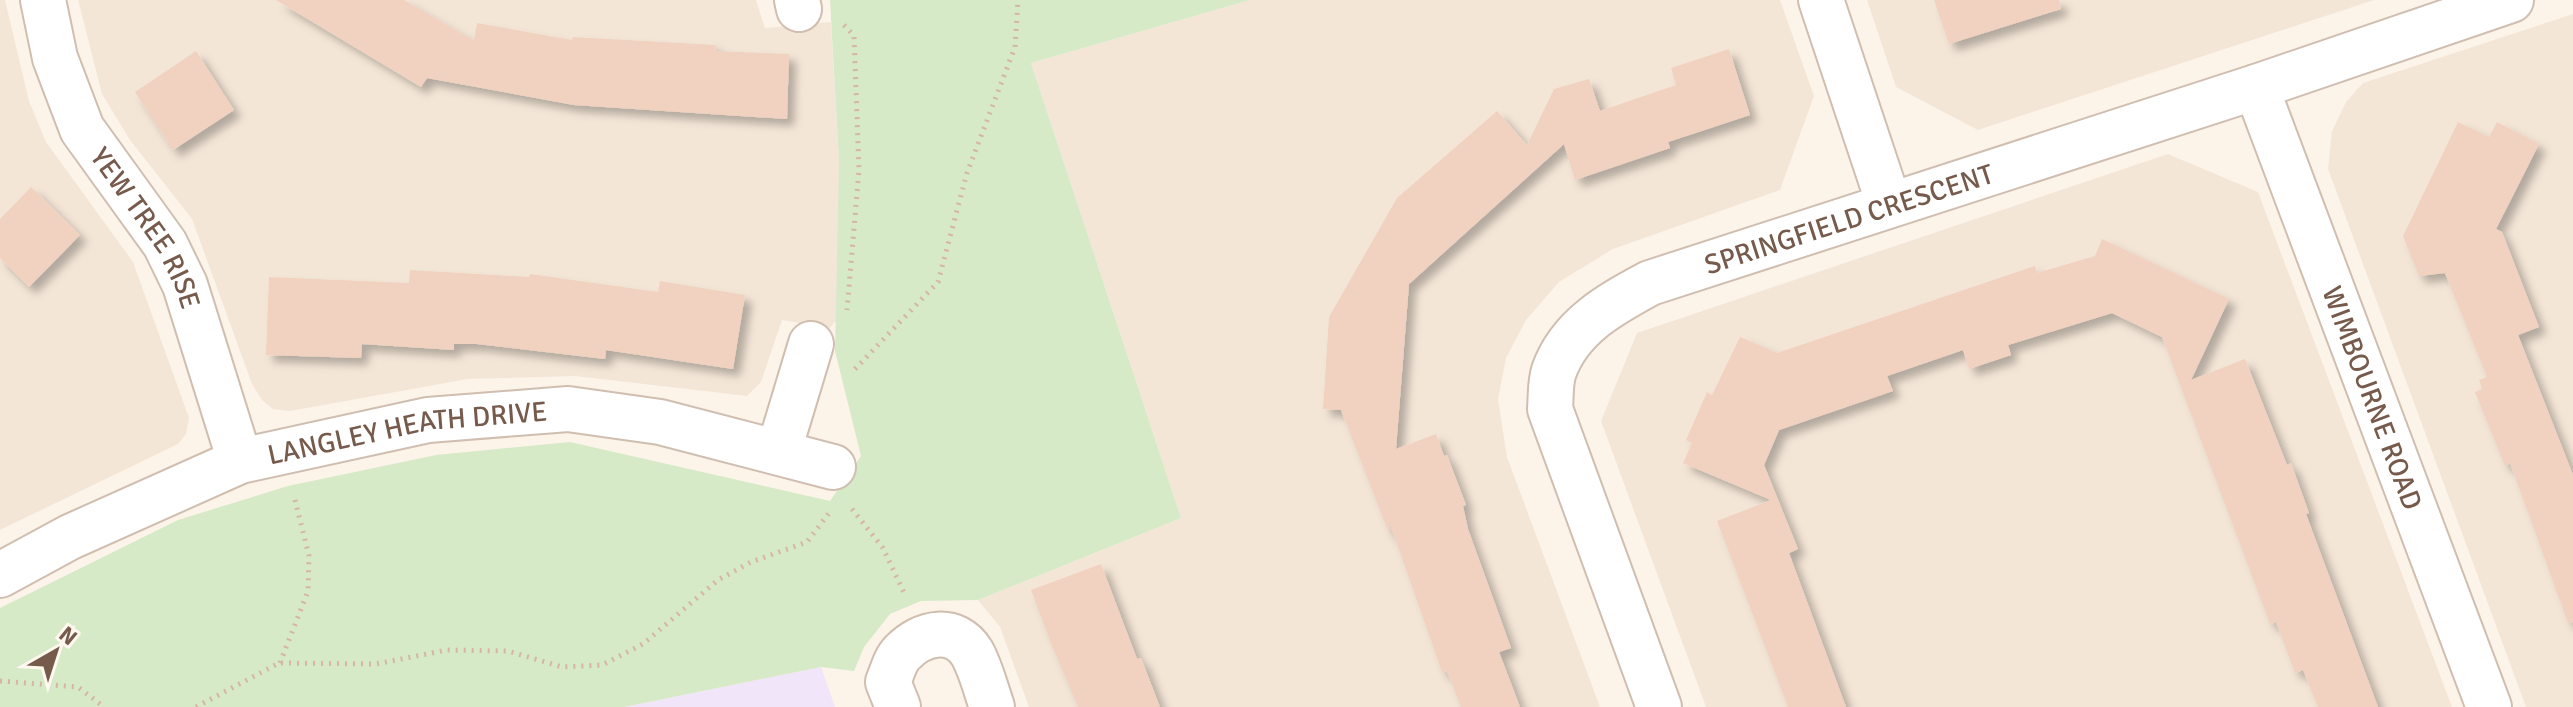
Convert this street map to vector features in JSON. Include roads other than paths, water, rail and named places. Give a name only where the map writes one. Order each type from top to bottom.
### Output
[{"type":"street","name":"YEW TREE RISE","points":[[43,0],[55,58],[82,129],[165,244],[258,456]]},
{"type":"street","points":[[1821,0],[1889,204]]},
{"type":"street","name":"SPRINGFIELD CRESCENT","points":[[1659,707],[1550,409],[1554,371],[1573,338],[1598,311],[1650,283],[2256,87],[2511,0]]},
{"type":"street","name":"WIMBOURNE ROAD","points":[[2256,87],[2489,707]]},
{"type":"street","points":[[779,450],[811,344]]},
{"type":"street","name":"LANGLEY HEATH DRIVE","points":[[0,575],[70,537],[258,456],[428,420],[568,409],[660,422],[779,450],[837,481]]},
{"type":"street","points":[[898,707],[888,682],[900,655],[922,638],[940,633],[960,639],[971,653],[992,707]]}]
